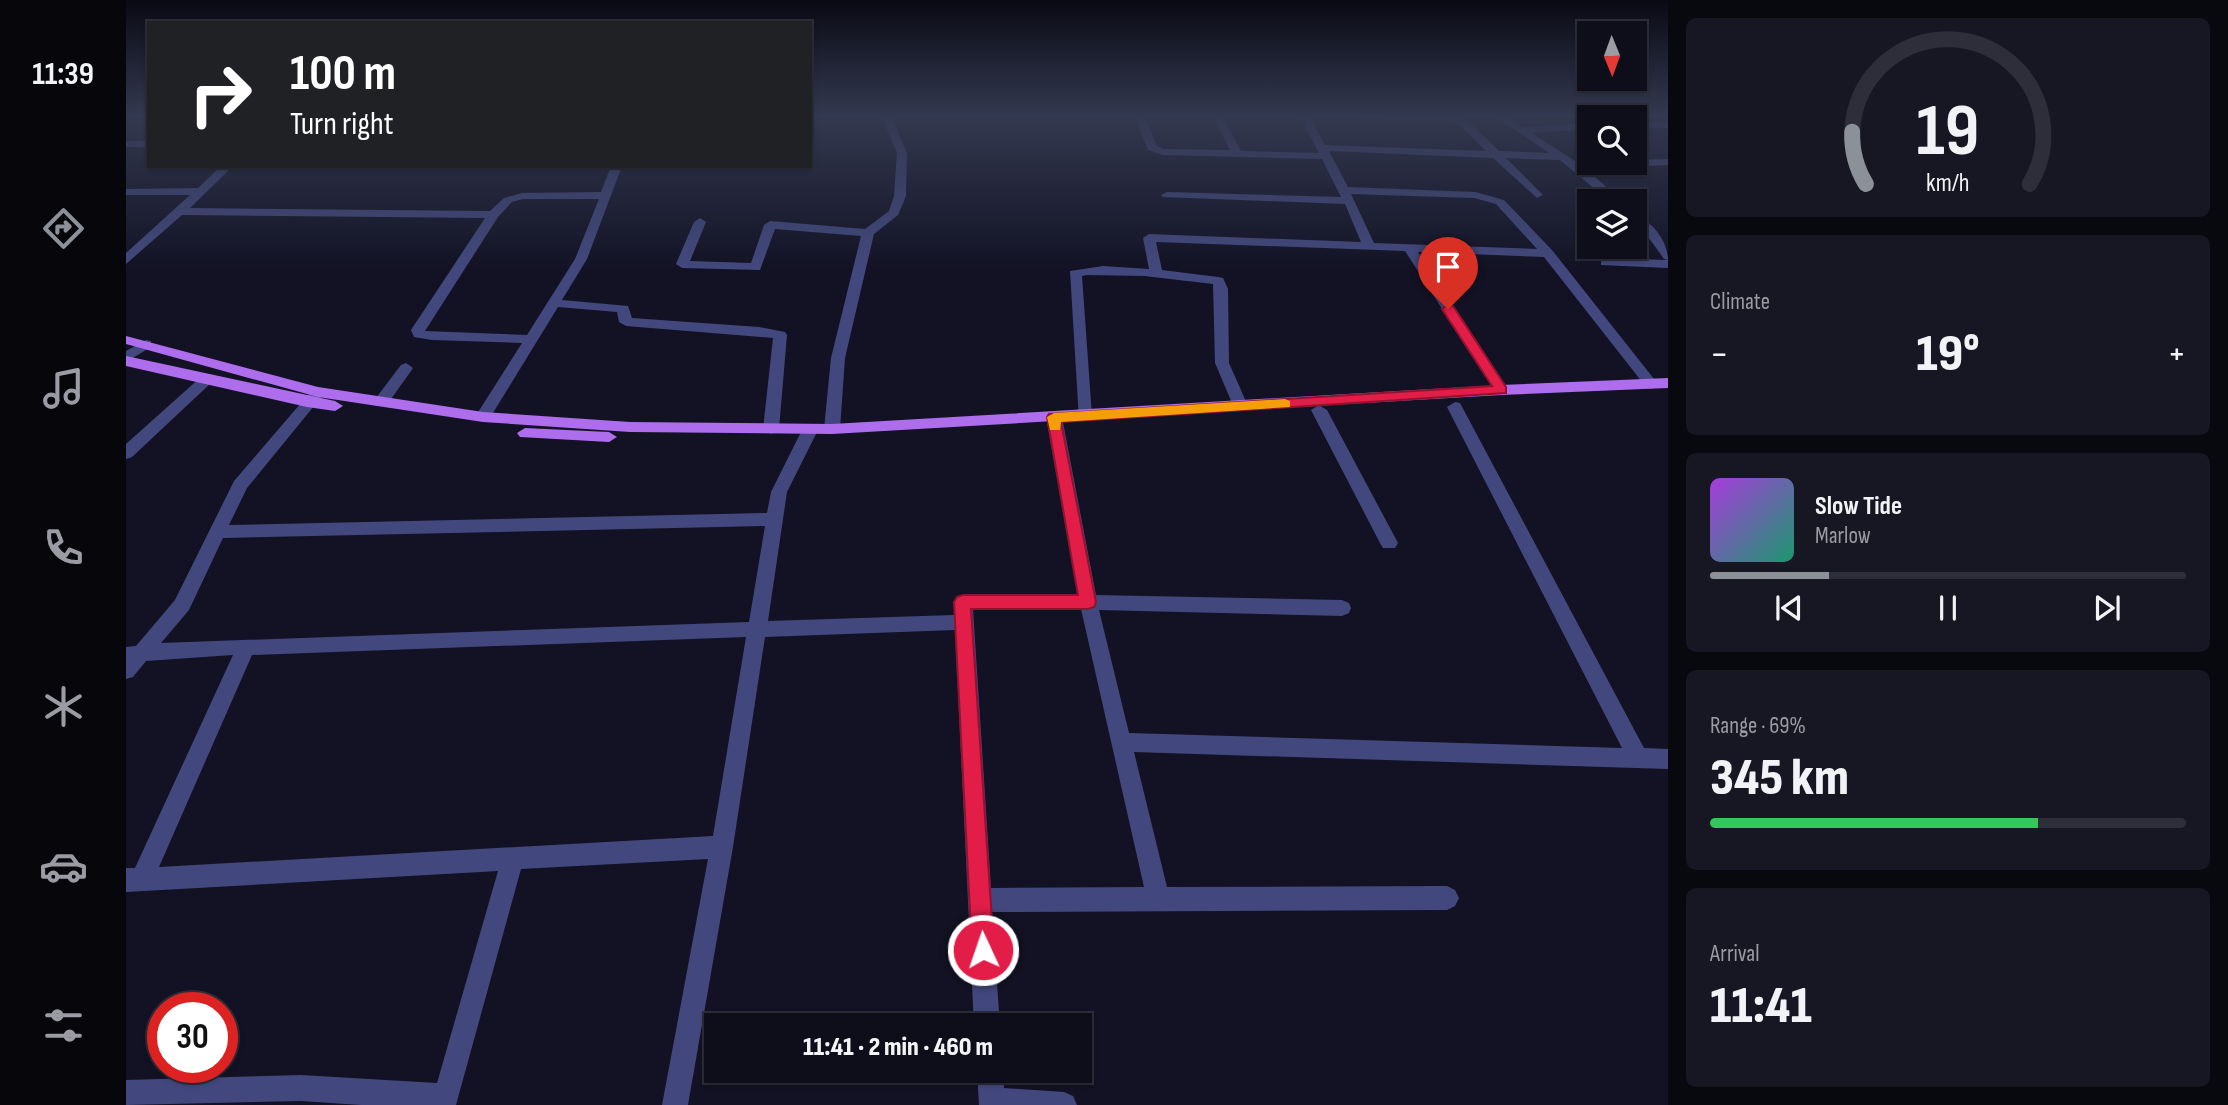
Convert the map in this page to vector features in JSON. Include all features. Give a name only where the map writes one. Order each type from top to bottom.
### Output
[{"type":"main road","points":[[126,340],[312,397],[382,402],[484,417],[630,427],[771,429],[808,435],[832,429],[1054,422],[1084,416],[1501,390],[1668,383]]},
{"type":"main road","points":[[126,360],[207,379],[483,429],[561,437],[808,435],[1668,392]]},
{"type":"street","points":[[832,429],[838,358],[868,233],[894,213],[900,196],[901,167]]},
{"type":"street","points":[[1331,167],[1369,246]]},
{"type":"street","points":[[1507,167],[1537,195]]},
{"type":"street","points":[[1577,167],[1602,189]]},
{"type":"street","points":[[126,260],[226,168]]},
{"type":"street","points":[[484,417],[581,260],[616,168]]},
{"type":"street","points":[[126,192],[201,191]]},
{"type":"street","points":[[533,339],[419,334],[421,323],[494,215],[508,201],[522,196],[606,195]]},
{"type":"street","points":[[1167,195],[1475,195],[1500,202],[1548,253],[1651,384]]},
{"type":"street","points":[[179,211],[494,215]]},
{"type":"street","points":[[700,222],[682,264],[756,267],[770,225],[868,233]]},
{"type":"street","points":[[1647,228],[1668,257]]},
{"type":"street","points":[[1156,273],[1149,238],[1548,253]]},
{"type":"street","points":[[1409,248],[1501,390]]},
{"type":"street","points":[[1605,262],[1668,264]]},
{"type":"street","points":[[1084,416],[1075,274],[1092,271],[1156,273],[1218,281],[1221,289],[1222,363],[1240,407]]},
{"type":"street","points":[[555,303],[623,309],[626,322],[780,335],[771,429]]},
{"type":"street","points":[[126,360],[146,345]]},
{"type":"street","points":[[382,402],[406,369]]},
{"type":"street","points":[[126,453],[207,379]]},
{"type":"street","points":[[126,671],[132,655],[182,605],[240,485],[312,397]]},
{"type":"street","points":[[1455,407],[1638,758]]},
{"type":"street","points":[[1320,410],[1389,543]]},
{"type":"street","points":[[1054,422],[1088,602],[1158,899]]},
{"type":"street","points":[[675,1105],[722,847],[779,492],[808,435]]},
{"type":"street","points":[[217,532],[774,519]]},
{"type":"street","points":[[986,1013],[963,602],[1342,608]]},
{"type":"street","points":[[132,655],[183,649],[964,622]]},
{"type":"street","points":[[246,647],[134,879],[722,847]]},
{"type":"street","points":[[1121,742],[1668,759]]},
{"type":"street","points":[[126,1093],[301,1088],[446,1097],[513,859]]},
{"type":"street","points":[[980,900],[1447,898]]},
{"type":"street","points":[[991,1083],[992,1103],[1065,1105]]},
{"type":"slow traffic","points":[[1055,426],[1054,417],[1285,404]]},
{"type":"route","points":[[983,950],[963,602],[1088,602],[1054,417],[1501,390],[1448,309]]}]
